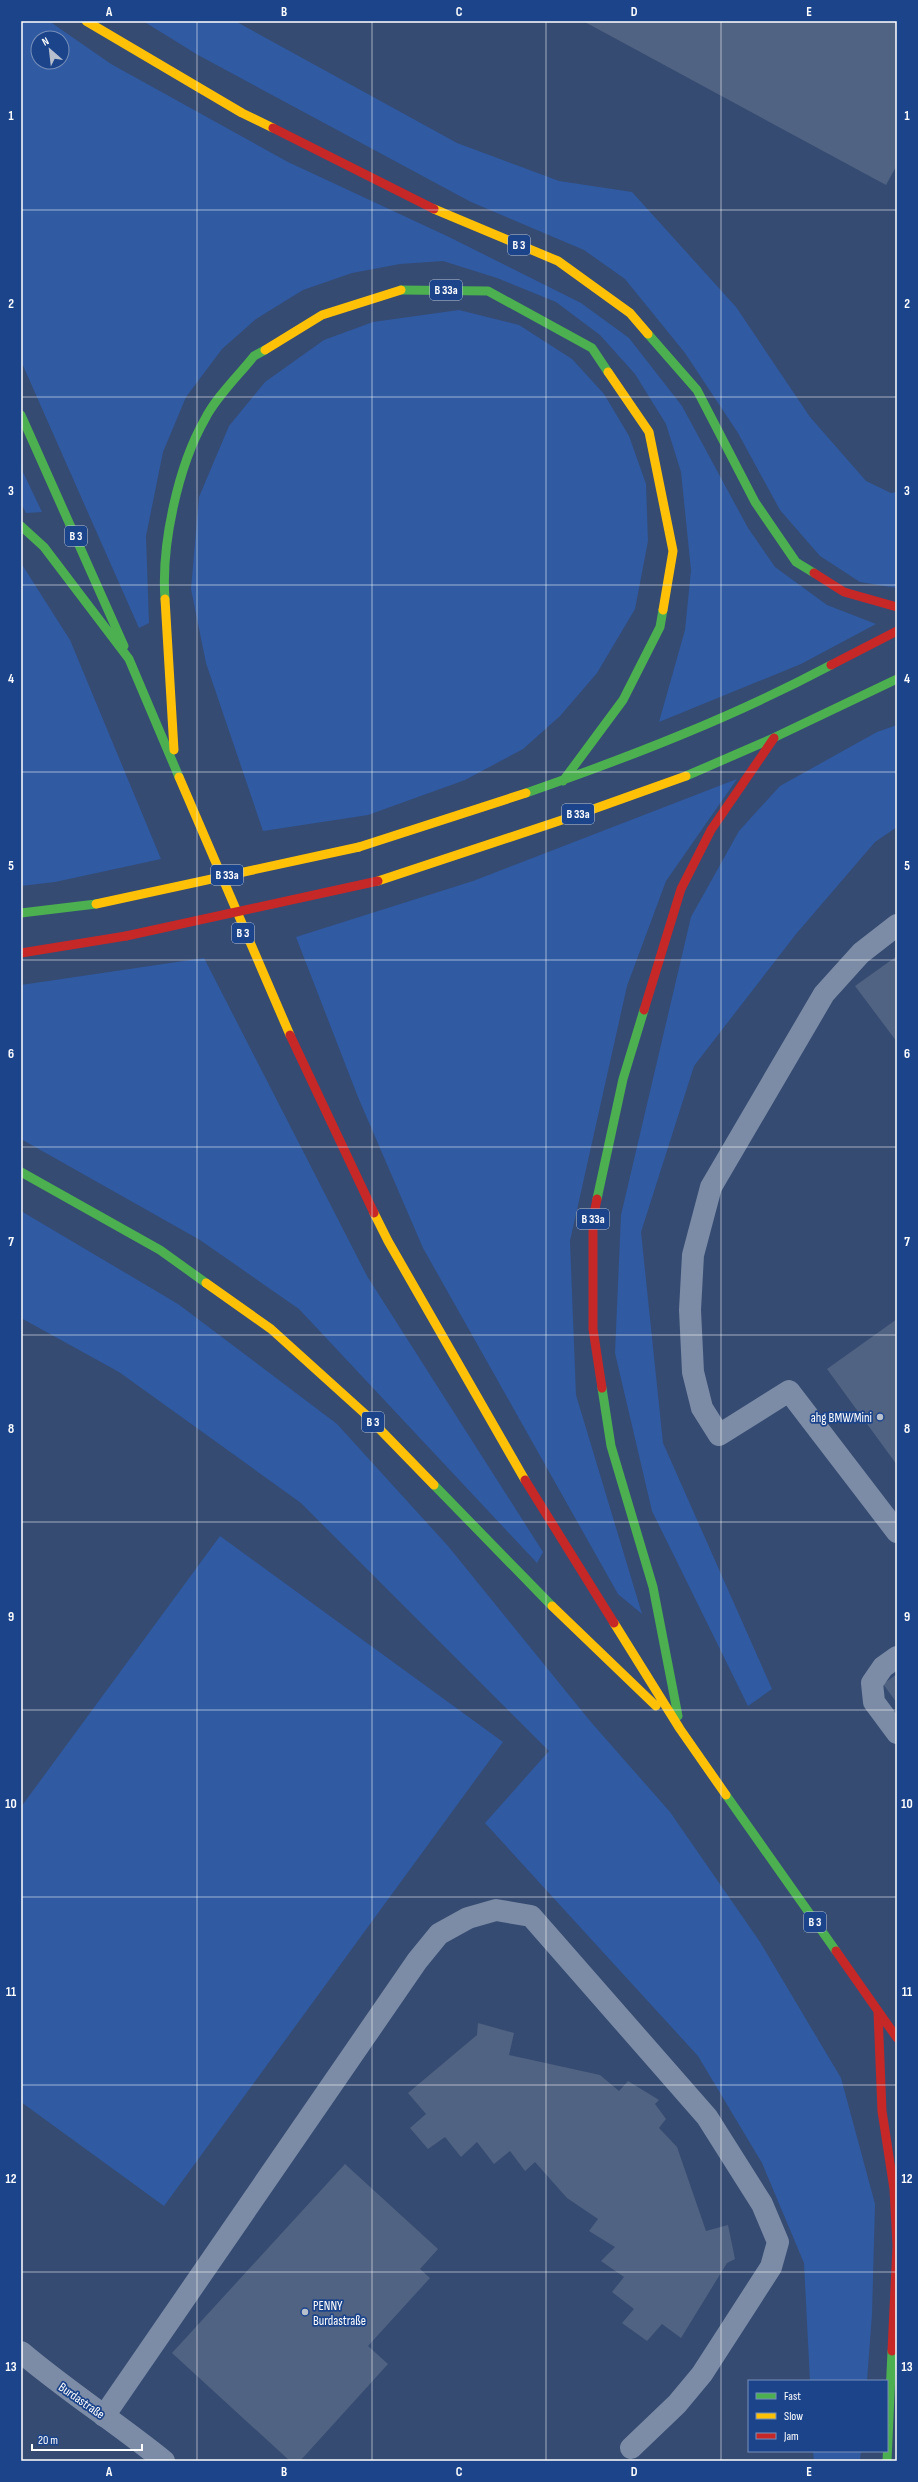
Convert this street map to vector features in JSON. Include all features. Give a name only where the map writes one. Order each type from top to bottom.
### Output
[{"type":"main road","name":"B 3","points":[[86,21],[242,113],[448,216],[558,261],[618,304],[630,313],[697,390],[755,502],[796,562],[844,592],[897,607]]},
{"type":"main road","name":"B 33a","points":[[175,767],[163,573],[180,477],[205,418],[254,356],[322,315],[406,289],[488,291],[592,348],[649,432],[673,550],[660,627],[623,700],[562,781]]},
{"type":"main road","name":"B 3","points":[[21,415],[129,659],[241,926],[317,1096],[388,1241],[510,1456],[680,1729],[897,2038]]},
{"type":"main road","name":"B 3","points":[[21,526],[44,547],[129,659]]},
{"type":"main road","name":"B 33a","points":[[21,913],[96,904],[359,847],[456,818],[562,781],[752,705],[897,631]]},
{"type":"main road","name":"B 33a","points":[[21,953],[126,936],[378,882],[531,831],[684,776],[774,738],[897,679]]},
{"type":"main road","name":"B 33a","points":[[680,1729],[653,1587],[611,1446],[593,1329],[593,1219],[623,1079],[681,889],[710,830],[774,738]]},
{"type":"main road","name":"B 3","points":[[21,1172],[160,1250],[271,1329],[364,1413],[526,1581],[680,1729]]},
{"type":"main road","points":[[878,2012],[882,2111],[894,2189],[897,2246],[888,2450]]},
{"type":"main road","points":[[890,2428],[897,2414]]},
{"type":"street","points":[[897,925],[861,953],[824,994],[711,1187],[693,1255],[690,1310],[693,1372],[702,1408],[719,1435],[789,1391],[897,1532]]},
{"type":"street","points":[[897,1657],[883,1667],[872,1683],[874,1702],[897,1733]]},
{"type":"street","points":[[104,2416],[417,1960],[439,1934],[468,1918],[496,1910],[531,1916],[706,2117],[762,2204],[778,2242],[771,2267],[702,2374],[677,2404],[631,2448]]},
{"type":"street","name":"Burdastraße","points":[[21,2352],[63,2387],[104,2416],[117,2423],[164,2461]]},
{"type":"shaded area","points":[[21,21],[49,21],[62,30],[30,30],[30,70],[70,70],[70,36],[111,64],[288,162],[449,237],[581,303],[629,338],[682,406],[748,528],[775,567],[827,605],[876,624],[801,664],[659,722],[685,630],[691,570],[681,472],[666,424],[635,374],[600,335],[556,302],[497,278],[443,261],[400,264],[352,273],[303,290],[256,319],[222,349],[186,397],[163,452],[146,536],[149,623],[139,628],[21,361]]},
{"type":"shaded area","points":[[143,21],[235,21],[457,143],[559,181],[632,192],[736,307],[810,417],[866,481],[891,493],[897,492],[897,588],[860,582],[820,556],[780,510],[738,433],[685,353],[625,279],[584,250],[471,202],[198,55]]},
{"type":"shaded area","points":[[459,310],[519,325],[572,359],[604,394],[629,436],[646,484],[648,541],[635,609],[597,673],[560,716],[523,749],[465,780],[368,815],[263,831],[206,663],[191,589],[199,497],[229,426],[265,382],[324,340],[373,322]]},
{"type":"shaded area","points":[[21,468],[42,512],[26,513],[21,503]]},
{"type":"shaded area","points":[[21,563],[70,640],[161,859],[55,882],[21,886]]},
{"type":"shaded area","points":[[897,725],[897,827],[875,842],[796,934],[694,1066],[641,1232],[663,1443],[772,1689],[748,1706],[652,1511],[615,1353],[621,1215],[691,917],[739,831],[780,786],[877,732]]},
{"type":"shaded area","points":[[737,779],[666,881],[627,986],[570,1241],[576,1395],[642,1614],[618,1594],[423,1248],[358,1097],[296,937],[473,881]]},
{"type":"shaded area","points":[[204,958],[367,1276],[543,1552],[537,1563],[299,1309],[200,1240],[21,1139],[21,985]]},
{"type":"shaded area","points":[[21,1211],[178,1304],[337,1424],[448,1546],[590,1721],[670,1812],[760,1942],[841,2078],[875,2204],[872,2314],[867,2380],[810,2380],[804,2263],[762,2163],[698,2056],[485,1823],[549,1751],[301,1503],[119,1372],[21,1318]]},
{"type":"shaded area","points":[[220,1536],[503,1742],[164,2206],[21,2102],[21,1807]]},
{"type":"shaded area","points":[[813,2452],[861,2452],[860,2461],[814,2461]]},
{"type":"building","points":[[583,21],[897,21],[897,165],[886,185]]},
{"type":"building","points":[[897,956],[897,1042],[855,986]]},
{"type":"building","name":"ahg BMW/Mini","points":[[897,1319],[897,1465],[827,1369]]},
{"type":"building","points":[[897,1674],[897,1703],[883,1684]]},
{"type":"building","points":[[478,2023],[514,2033],[509,2055],[600,2075],[619,2091],[628,2081],[659,2100],[655,2104],[666,2119],[659,2128],[677,2147],[706,2231],[728,2225],[735,2259],[727,2263],[681,2338],[662,2324],[647,2341],[622,2323],[634,2309],[612,2292],[624,2277],[601,2261],[615,2247],[589,2231],[598,2219],[567,2198],[535,2162],[525,2171],[510,2151],[494,2164],[477,2142],[461,2157],[445,2137],[428,2149],[410,2128],[426,2114],[408,2093],[477,2035]]},
{"type":"building","name":"PENNY Burdastraße","points":[[345,2164],[438,2249],[420,2269],[430,2278],[368,2346],[388,2364],[300,2461],[290,2461],[172,2353]]},
{"type":"traffic: fast","points":[[401,290],[488,291],[592,348],[608,372]]},
{"type":"traffic: fast","points":[[648,334],[697,390],[755,502],[796,562],[814,573]]},
{"type":"traffic: fast","points":[[165,599],[164,578],[173,506],[179,482],[195,438],[221,394],[254,356],[265,350]]},
{"type":"traffic: fast","points":[[21,415],[124,646]]},
{"type":"traffic: fast","points":[[21,526],[44,547],[129,659],[179,777]]},
{"type":"traffic: fast","points":[[563,781],[623,700],[660,627],[663,610]]},
{"type":"traffic: fast","points":[[526,793],[681,735],[757,702],[831,665]]},
{"type":"traffic: fast","points":[[686,776],[769,740],[897,679]]},
{"type":"traffic: fast","points":[[21,913],[96,904]]},
{"type":"traffic: fast","points":[[597,1199],[623,1079],[644,1010]]},
{"type":"traffic: fast","points":[[21,1172],[160,1250],[206,1283]]},
{"type":"traffic: fast","points":[[602,1388],[611,1446],[653,1587],[678,1716]]},
{"type":"traffic: fast","points":[[434,1485],[552,1606]]},
{"type":"traffic: fast","points":[[726,1795],[836,1951]]},
{"type":"traffic: fast","points":[[888,2439],[892,2351]]},
{"type":"traffic: fast","points":[[887,2452],[887,2461]]},
{"type":"traffic: slow","points":[[86,21],[242,113],[273,128]]},
{"type":"traffic: slow","points":[[434,209],[558,261],[630,313],[648,334]]},
{"type":"traffic: slow","points":[[265,350],[322,315],[401,290]]},
{"type":"traffic: slow","points":[[608,372],[649,432],[673,551],[663,610]]},
{"type":"traffic: slow","points":[[165,599],[174,750]]},
{"type":"traffic: slow","points":[[378,881],[574,816],[686,776]]},
{"type":"traffic: slow","points":[[179,777],[290,1035]]},
{"type":"traffic: slow","points":[[359,847],[526,793]]},
{"type":"traffic: slow","points":[[96,904],[359,847]]},
{"type":"traffic: slow","points":[[374,1213],[388,1241],[525,1480]]},
{"type":"traffic: slow","points":[[206,1283],[271,1329],[364,1413],[434,1485]]},
{"type":"traffic: slow","points":[[552,1606],[656,1706]]},
{"type":"traffic: slow","points":[[614,1623],[680,1729],[726,1795]]},
{"type":"traffic: jam","points":[[273,128],[434,209]]},
{"type":"traffic: jam","points":[[814,573],[844,592],[897,607]]},
{"type":"traffic: jam","points":[[831,665],[897,631]]},
{"type":"traffic: jam","points":[[644,1010],[681,889],[711,830],[774,738]]},
{"type":"traffic: jam","points":[[126,936],[378,881]]},
{"type":"traffic: jam","points":[[21,953],[126,936]]},
{"type":"traffic: jam","points":[[290,1035],[374,1213]]},
{"type":"traffic: jam","points":[[597,1199],[593,1219],[593,1329],[602,1388]]},
{"type":"traffic: jam","points":[[525,1480],[614,1623]]},
{"type":"traffic: jam","points":[[836,1951],[897,2038]]},
{"type":"traffic: jam","points":[[878,2012],[882,2111],[894,2189],[897,2246],[892,2351]]},
{"type":"place","name":"ahg BMW/Mini","points":[[880,1417]]},
{"type":"place","name":"PENNY Burdastraße","points":[[305,2312]]}]
